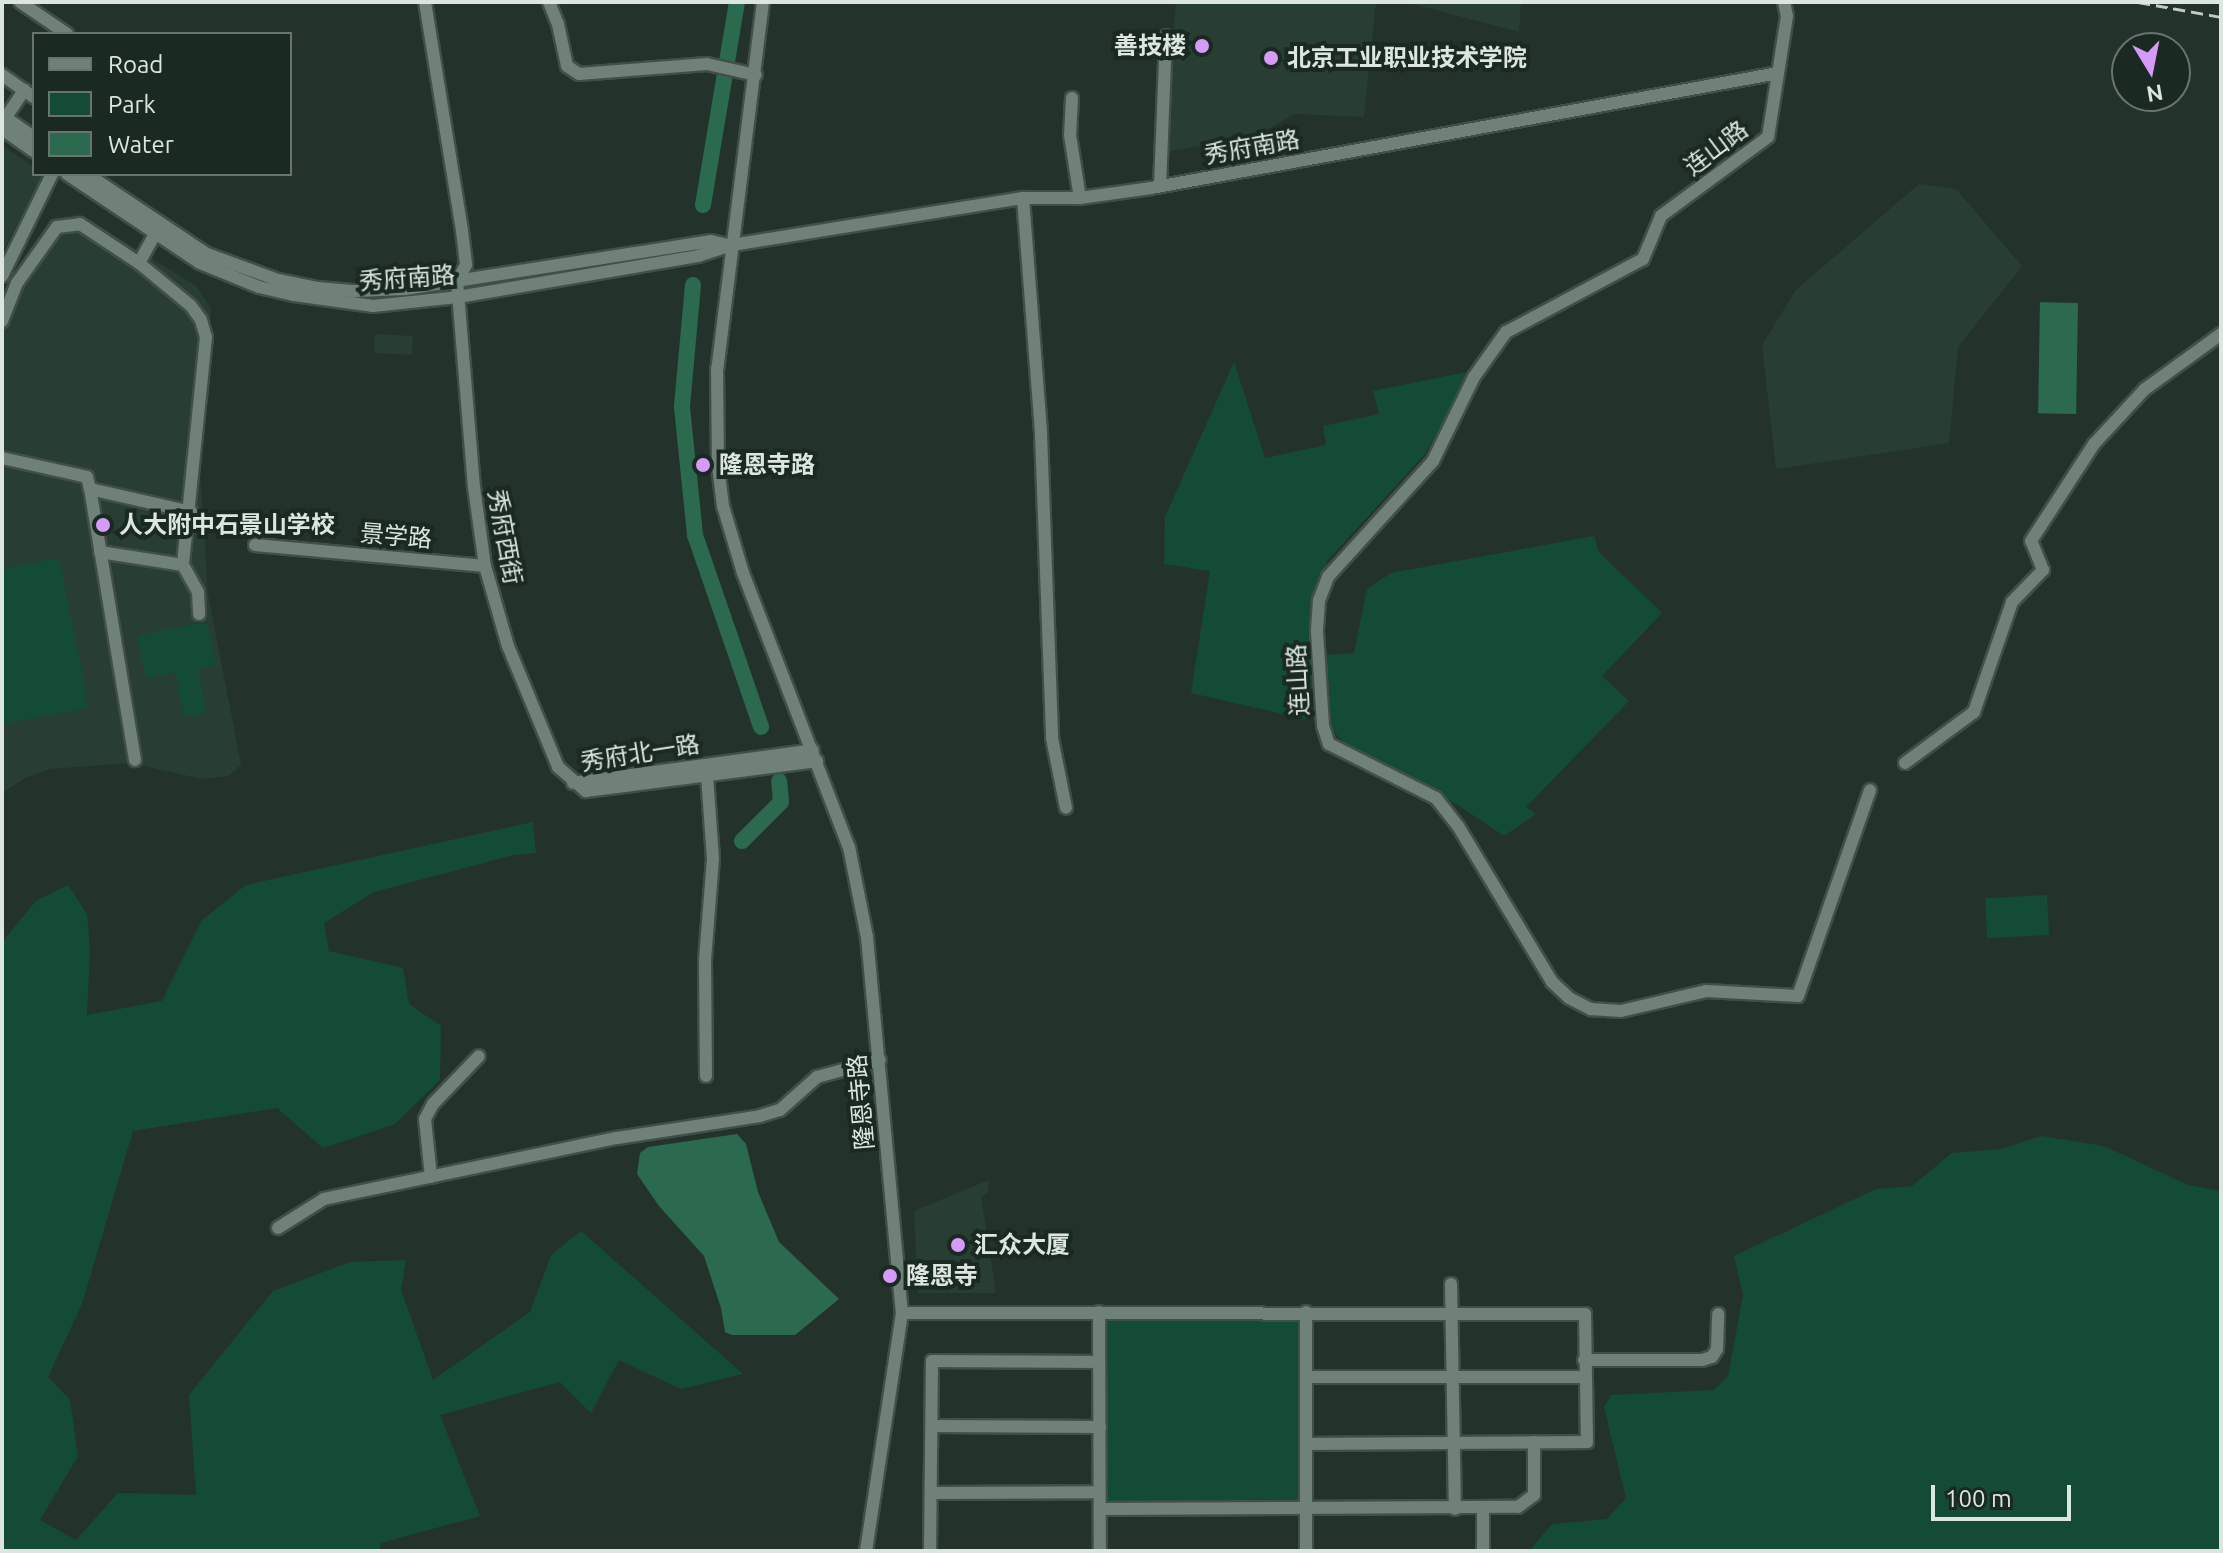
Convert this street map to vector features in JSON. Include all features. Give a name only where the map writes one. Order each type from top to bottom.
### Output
[{"type":"street","points":[[20,2],[64,32]]},
{"type":"street","name":"秀府西街","points":[[425,2],[466,265],[457,281],[458,297],[474,487],[485,566],[518,670],[558,767],[573,783]]},
{"type":"street","points":[[549,2],[558,24],[567,66],[579,74],[707,64],[752,74]]},
{"type":"street","name":"隆恩寺路","points":[[763,2],[715,394],[720,486],[743,573],[815,756],[855,869],[867,937],[902,1313],[866,1551]]},
{"type":"street","name":"连山路","points":[[1784,2],[1787,16],[1768,137],[1661,216],[1643,259],[1506,332],[1474,377],[1433,461],[1328,577],[1319,601],[1317,632],[1323,726],[1329,744],[1436,798],[1458,826],[1552,982],[1569,998],[1591,1009],[1621,1011],[1706,991],[1798,996],[1870,790]]},
{"type":"street","points":[[1160,186],[1166,36]]},
{"type":"street","name":"秀府南路","points":[[90,176],[200,263],[259,287],[317,300],[373,306],[458,297],[698,256],[732,245],[1023,198],[1080,198],[1160,186],[1778,73]]},
{"type":"street","points":[[2,75],[29,94],[3,121]]},
{"type":"street","points":[[1072,98],[1070,135],[1080,198]]},
{"type":"street","points":[[3,121],[32,136]]},
{"type":"street","points":[[3,121],[32,149]]},
{"type":"street","points":[[2,276],[51,176]]},
{"type":"street","name":"秀府南路","points":[[70,176],[157,230],[207,254],[278,280],[355,291],[405,289],[711,241],[732,245]]},
{"type":"street","points":[[1023,198],[1041,434],[1052,738],[1066,808]]},
{"type":"street","points":[[2,321],[17,283],[57,227],[80,224],[139,263],[191,306],[201,320],[206,337],[191,512],[183,565],[198,592],[199,614]]},
{"type":"street","points":[[139,263],[157,230]]},
{"type":"street","points":[[1905,763],[1974,712],[2012,602],[2043,570],[2031,541],[2094,444],[2145,389],[2221,334]]},
{"type":"street","points":[[2,458],[87,477],[135,760]]},
{"type":"street","points":[[90,489],[191,512]]},
{"type":"street","name":"景学路","points":[[255,545],[485,566]]},
{"type":"street","points":[[100,552],[183,565]]},
{"type":"street","name":"秀府北一路","points":[[573,783],[586,791],[707,776],[815,756]]},
{"type":"street","name":"秀府北一路","points":[[573,783],[815,756]]},
{"type":"street","points":[[706,1076],[705,960],[713,859],[707,776]]},
{"type":"street","points":[[431,1177],[425,1119],[433,1104],[479,1056]]},
{"type":"street","points":[[278,1228],[324,1199],[617,1138],[760,1116],[780,1110],[817,1077],[880,1060]]},
{"type":"street","points":[[1451,1284],[1455,1509]]},
{"type":"street","points":[[1099,1312],[1100,1551]]},
{"type":"street","points":[[1306,1312],[1306,1551]]},
{"type":"street","points":[[902,1313],[1585,1314],[1587,1442],[1306,1444]]},
{"type":"street","points":[[1584,1360],[1702,1360],[1712,1357],[1717,1349],[1718,1314]]},
{"type":"street","points":[[930,1551],[932,1361],[1099,1362]]},
{"type":"street","points":[[1306,1377],[1586,1377]]},
{"type":"street","points":[[932,1426],[1100,1427]]},
{"type":"street","points":[[1100,1509],[1306,1511],[1518,1507],[1534,1495],[1534,1442]]},
{"type":"street","points":[[932,1493],[1099,1492]]},
{"type":"street","points":[[1483,1509],[1483,1551]]},
{"type":"shaded area","name":"北京工业职业技术学院","points":[[1176,2],[1376,2],[1364,117],[1294,114],[1257,136],[1166,152]]},
{"type":"shaded area","name":"北京工业职业技术学院","points":[[1406,2],[1521,2],[1519,32],[1424,7]]},
{"type":"shaded area","points":[[2,145],[32,166],[32,176],[42,176],[2,253]]},
{"type":"shaded area","points":[[1919,184],[1956,189],[2022,266],[1958,347],[1949,443],[1776,469],[1762,345],[1796,290]]},
{"type":"shaded area","name":"人大附中石景山学校","points":[[80,214],[196,286],[211,309],[199,455],[208,594],[241,765],[228,776],[202,779],[130,763],[50,769],[25,778],[2,793],[2,293],[50,219]]},
{"type":"shaded area","points":[[375,334],[413,336],[412,355],[374,353]]},
{"type":"shaded area","points":[[989,1180],[987,1194],[981,1196],[996,1293],[918,1293],[914,1211]]},
{"type":"green space","points":[[1234,362],[1265,458],[1326,445],[1323,426],[1379,414],[1373,391],[1472,371],[1425,454],[1327,561],[1309,720],[1191,693],[1210,571],[1164,564],[1165,517]]},
{"type":"green space","points":[[1594,536],[1599,552],[1662,613],[1602,676],[1629,701],[1526,807],[1536,814],[1504,836],[1458,805],[1347,745],[1329,727],[1326,655],[1354,653],[1367,589],[1391,573]]},
{"type":"green space","points":[[59,558],[87,696],[86,709],[2,724],[2,569]]},
{"type":"green space","points":[[207,622],[216,665],[198,669],[206,712],[184,717],[175,673],[146,678],[137,635]]},
{"type":"green space","points":[[533,822],[536,853],[514,855],[374,892],[324,923],[329,951],[403,968],[409,1004],[441,1026],[440,1080],[395,1124],[323,1148],[277,1108],[133,1131],[82,1304],[48,1377],[70,1400],[78,1456],[40,1520],[76,1540],[118,1493],[196,1495],[189,1395],[273,1291],[350,1262],[406,1260],[401,1290],[433,1380],[530,1312],[551,1255],[581,1231],[743,1374],[681,1389],[619,1360],[591,1413],[560,1382],[440,1415],[480,1516],[381,1543],[379,1551],[2,1551],[2,942],[36,901],[68,885],[87,914],[90,949],[87,1015],[162,1001],[201,921],[246,885]]},
{"type":"green space","points":[[2047,895],[2049,935],[1987,938],[1985,898]]},
{"type":"green space","points":[[2041,1136],[2104,1146],[2188,1185],[2221,1191],[2221,1551],[1529,1551],[1552,1524],[1607,1519],[1626,1498],[1604,1407],[1611,1395],[1714,1390],[1728,1376],[1743,1295],[1734,1256],[1876,1189],[1912,1186],[1952,1153],[2001,1149]]},
{"type":"green space","points":[[1106,1318],[1301,1318],[1301,1504],[1106,1504]]},
{"type":"water","points":[[2040,302],[2078,303],[2076,414],[2038,413]]},
{"type":"water","points":[[737,1134],[746,1144],[758,1192],[779,1242],[839,1299],[795,1335],[732,1335],[725,1332],[721,1308],[704,1256],[659,1206],[637,1174],[640,1153],[648,1147]]},
{"type":"waterway","points":[[703,205],[737,2]]},
{"type":"waterway","points":[[693,285],[682,407],[695,535],[761,727]]},
{"type":"waterway","points":[[742,841],[781,802],[779,781]]},
{"type":"railway","points":[[2138,2],[2221,17]]},
{"type":"place","name":"善技楼","points":[[1202,46]]},
{"type":"place","name":"北京工业职业技术学院","points":[[1271,58]]},
{"type":"place","name":"隆恩寺路","points":[[703,465]]},
{"type":"place","name":"人大附中石景山学校","points":[[103,525]]},
{"type":"place","name":"汇众大厦","points":[[958,1245]]},
{"type":"place","name":"隆恩寺","points":[[890,1276]]}]
